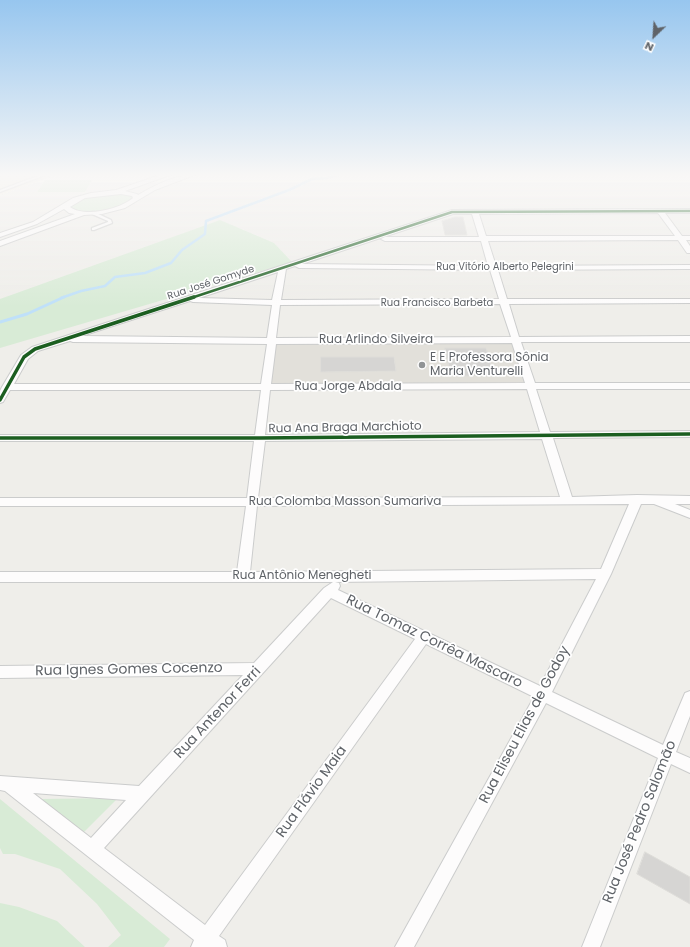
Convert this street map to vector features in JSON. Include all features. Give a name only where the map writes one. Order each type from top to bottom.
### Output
[{"type":"street","points":[[0,235],[34,223],[43,218]]},
{"type":"street","points":[[0,244],[70,218]]},
{"type":"street","name":"Rua José Gomyde","points":[[0,400],[24,357],[35,349],[312,258],[375,239],[434,218]]},
{"type":"street","points":[[477,218],[566,500]]},
{"type":"street","points":[[665,218],[690,251]]},
{"type":"street","points":[[400,230],[409,239]]},
{"type":"street","points":[[375,239],[690,238]]},
{"type":"street","points":[[312,258],[320,266]]},
{"type":"street","points":[[243,576],[276,303],[285,267]]},
{"type":"street","name":"Rua Vitório Alberto Pelegrini","points":[[285,267],[690,267]]},
{"type":"street","name":"Rua Francisco Barbeta","points":[[185,300],[276,303],[690,301]]},
{"type":"street","name":"Rua Arlindo Silveira","points":[[63,339],[271,341],[690,339]]},
{"type":"street","name":"Rua Jorge Abdala","points":[[7,387],[690,386]]},
{"type":"street","name":"Rua Ana Braga Marchioto","points":[[0,438],[260,438],[690,434]]},
{"type":"street","points":[[644,499],[690,514]]},
{"type":"street","name":"Rua Eliseu Elias de Godoy","points":[[404,947],[543,695],[644,499]]},
{"type":"street","name":"Rua Colomba Masson Sumariva","points":[[0,502],[690,500]]},
{"type":"street","name":"Rua Antônio Menegheti","points":[[0,577],[342,577],[605,574]]},
{"type":"street","name":"Rua Antenor Ferri","points":[[92,849],[342,577]]},
{"type":"street","name":"Rua Tomaz Corrêa Mascaro","points":[[329,591],[690,766]]},
{"type":"street","name":"Rua Flávio Maia","points":[[208,944],[424,637]]},
{"type":"street","name":"Rua Ignes Gomes Cocenzo","points":[[0,672],[258,669]]},
{"type":"street","name":"Rua José Pedro Salomão","points":[[591,947],[690,697]]},
{"type":"street","points":[[4,783],[92,849],[208,944]]},
{"type":"street","points":[[4,783],[143,794]]},
{"type":"lane","points":[[92,229],[110,223],[110,221],[104,218]]},
{"type":"shaded area","name":"E E Professora Sônia Maria Venturelli","points":[[274,343],[514,343],[526,382],[269,384]],"holes":[[[486,348],[494,376],[451,376],[445,349]],[[321,357],[394,357],[396,371],[321,372]]]},
{"type":"green space","points":[[220,220],[274,243],[292,262],[0,348],[0,299]]},
{"type":"green space","points":[[118,798],[82,834],[41,799]]},
{"type":"green space","points":[[0,799],[170,939],[164,947],[108,947],[121,935],[97,904],[60,869],[15,854],[3,854],[0,848]]},
{"type":"green space","points":[[0,903],[19,907],[57,921],[85,947],[0,947]]},
{"type":"building","points":[[451,218],[463,218],[467,235],[445,235],[442,221]]},
{"type":"building","points":[[445,348],[486,348],[494,376],[451,376]]},
{"type":"building","points":[[321,357],[394,357],[396,371],[321,372]]},
{"type":"building","points":[[645,852],[690,877],[690,904],[637,874]]},
{"type":"waterway","points":[[61,298],[81,291],[105,286],[115,277],[145,273],[171,263],[182,250],[205,234],[206,221],[214,218]]},
{"type":"waterway","points":[[0,322],[27,314],[64,297]]},
{"type":"cycle path","points":[[0,400],[24,357],[35,349],[433,218]]},
{"type":"cycle path","points":[[0,438],[260,438],[690,434]]},
{"type":"place","name":"E E Professora Sônia Maria Venturelli","points":[[422,365]]}]
